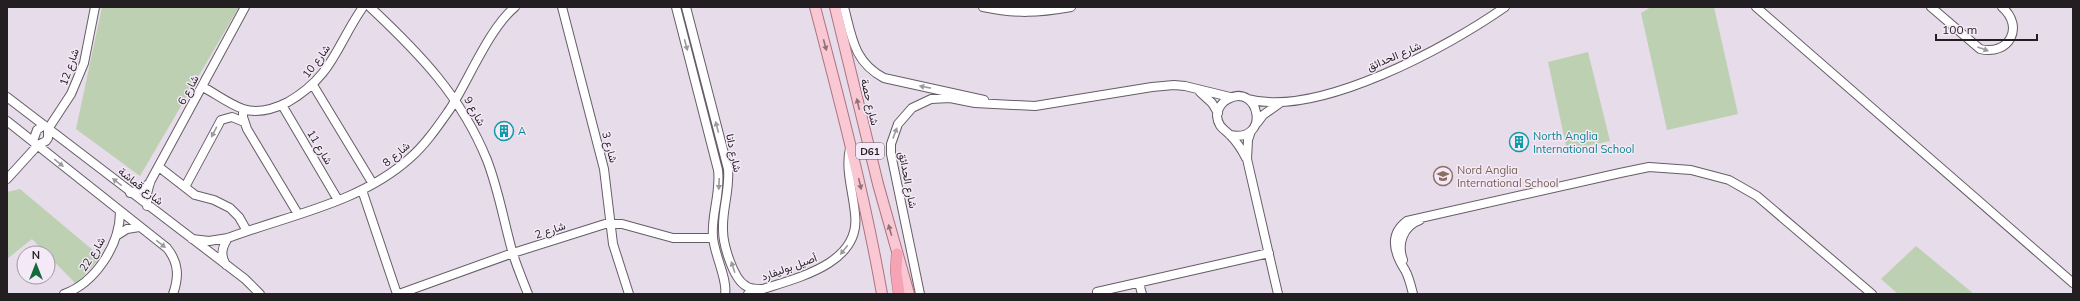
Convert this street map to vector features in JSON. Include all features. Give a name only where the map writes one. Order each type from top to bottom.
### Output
[{"type":"highway","points":[[897,254],[896,271],[899,294]]},
{"type":"main road","name":"D61","points":[[815,7],[851,145],[874,249],[882,294]]},
{"type":"main road","name":"شارع حصة","points":[[835,7],[869,150],[908,294]]},
{"type":"street","name":"شارع 12","points":[[46,127],[71,94],[78,79],[84,63],[95,7]]},
{"type":"street","name":"شارع 6","points":[[147,206],[147,194],[150,182],[203,87],[245,7]]},
{"type":"street","name":"شارع 10","points":[[203,87],[243,109],[262,111],[282,105],[313,85],[337,53],[363,7]]},
{"type":"street","name":"شارع 9","points":[[370,7],[421,58],[456,99],[468,120],[487,161],[502,208],[513,254],[528,294]]},
{"type":"street","name":"شارع 3","points":[[562,7],[604,169],[613,244],[629,294]]},
{"type":"street","name":"شارع دانا","points":[[676,7],[718,170],[719,187],[712,238],[725,285],[725,294]]},
{"type":"street","name":"شارع دانا","points":[[686,7],[728,169],[729,186],[723,230],[725,244],[740,281],[753,289],[761,289]]},
{"type":"street","name":"شارع الحدائق","points":[[844,7],[855,48],[865,64],[873,72],[884,78],[971,96],[990,103]]},
{"type":"street","points":[[983,7],[1017,13],[1071,7]]},
{"type":"street","name":"شارع الحدائق","points":[[1282,102],[1327,93],[1391,71],[1452,41],[1505,7]]},
{"type":"street","points":[[1756,7],[2073,283]]},
{"type":"street","points":[[1931,7],[1980,49],[1988,51],[2004,47],[2013,34],[2011,18],[2002,7]]},
{"type":"street","name":"شارع 8","points":[[192,239],[209,241],[228,238],[298,214],[362,190],[398,168],[422,146],[456,99],[497,27],[513,8]]},
{"type":"street","points":[[313,85],[373,184]]},
{"type":"street","name":"شارع الحدائق","points":[[920,294],[892,165],[891,144],[898,124],[912,108],[931,100],[950,98],[1017,107],[1035,106],[1163,85],[1194,88],[1230,98]]},
{"type":"street","points":[[1194,88],[1212,103],[1218,113],[1221,127],[1230,135],[1247,159]]},
{"type":"street","points":[[1218,113],[1224,101],[1239,96],[1259,102],[1282,102]]},
{"type":"street","name":"شارع قماشة","points":[[7,97],[130,193],[252,285],[260,294]]},
{"type":"street","points":[[1248,99],[1256,108],[1254,127],[1248,140],[1247,159],[1278,294]]},
{"type":"street","points":[[1230,135],[1245,135],[1268,111],[1282,102]]},
{"type":"street","name":"شارع 11","points":[[282,105],[338,200]]},
{"type":"street","points":[[243,109],[244,122],[298,214]]},
{"type":"street","points":[[185,187],[221,120],[232,117],[244,122]]},
{"type":"street","points":[[7,121],[167,248],[175,260],[178,275],[173,294]]},
{"type":"street","points":[[7,179],[36,143],[37,130],[46,127],[48,138],[46,141],[36,143]]},
{"type":"street","name":"أصيل بوليفارد","points":[[748,294],[820,268],[832,262],[842,253],[850,242],[856,216],[848,167],[851,145]]},
{"type":"street","points":[[159,167],[200,197],[214,200],[230,208],[239,217],[247,231]]},
{"type":"street","points":[[1413,294],[1405,271],[1394,249],[1395,238],[1399,228],[1412,218],[1439,214],[1634,170],[1660,167],[1691,170],[1728,180],[1757,196],[1872,294]]},
{"type":"street","name":"شارع 6","points":[[130,193],[141,189],[150,182]]},
{"type":"street","points":[[362,190],[398,294]]},
{"type":"street","name":"شارع 22","points":[[64,294],[77,289],[91,278],[100,266],[116,236],[120,212]]},
{"type":"street","name":"شارع 2","points":[[398,294],[513,254],[610,223],[622,224],[673,238],[712,238]]},
{"type":"street","name":"شارع 22","points":[[116,236],[127,229],[139,227]]},
{"type":"street","points":[[226,265],[222,258],[222,251],[228,238]]},
{"type":"street","points":[[1097,292],[1269,253]]},
{"type":"street","points":[[1139,283],[1142,294]]},
{"type":"green space","points":[[102,7],[239,7],[140,176],[76,129]]},
{"type":"green space","points":[[1651,7],[1714,7],[1738,114],[1667,130],[1641,13]]},
{"type":"green space","points":[[1588,52],[1610,141],[1567,150],[1548,62]]},
{"type":"green space","points":[[20,189],[101,257],[76,284],[56,264],[56,245],[38,245],[32,239],[24,245],[16,245],[16,252],[7,259],[7,192]]},
{"type":"green space","points":[[1916,246],[1974,294],[1898,294],[1881,279]]},
{"type":"place","name":"A","points":[[504,131]]},
{"type":"place","name":"North Anglia International School","points":[[1519,142]]},
{"type":"place","name":"Nord Anglia International School","points":[[1443,176]]}]
